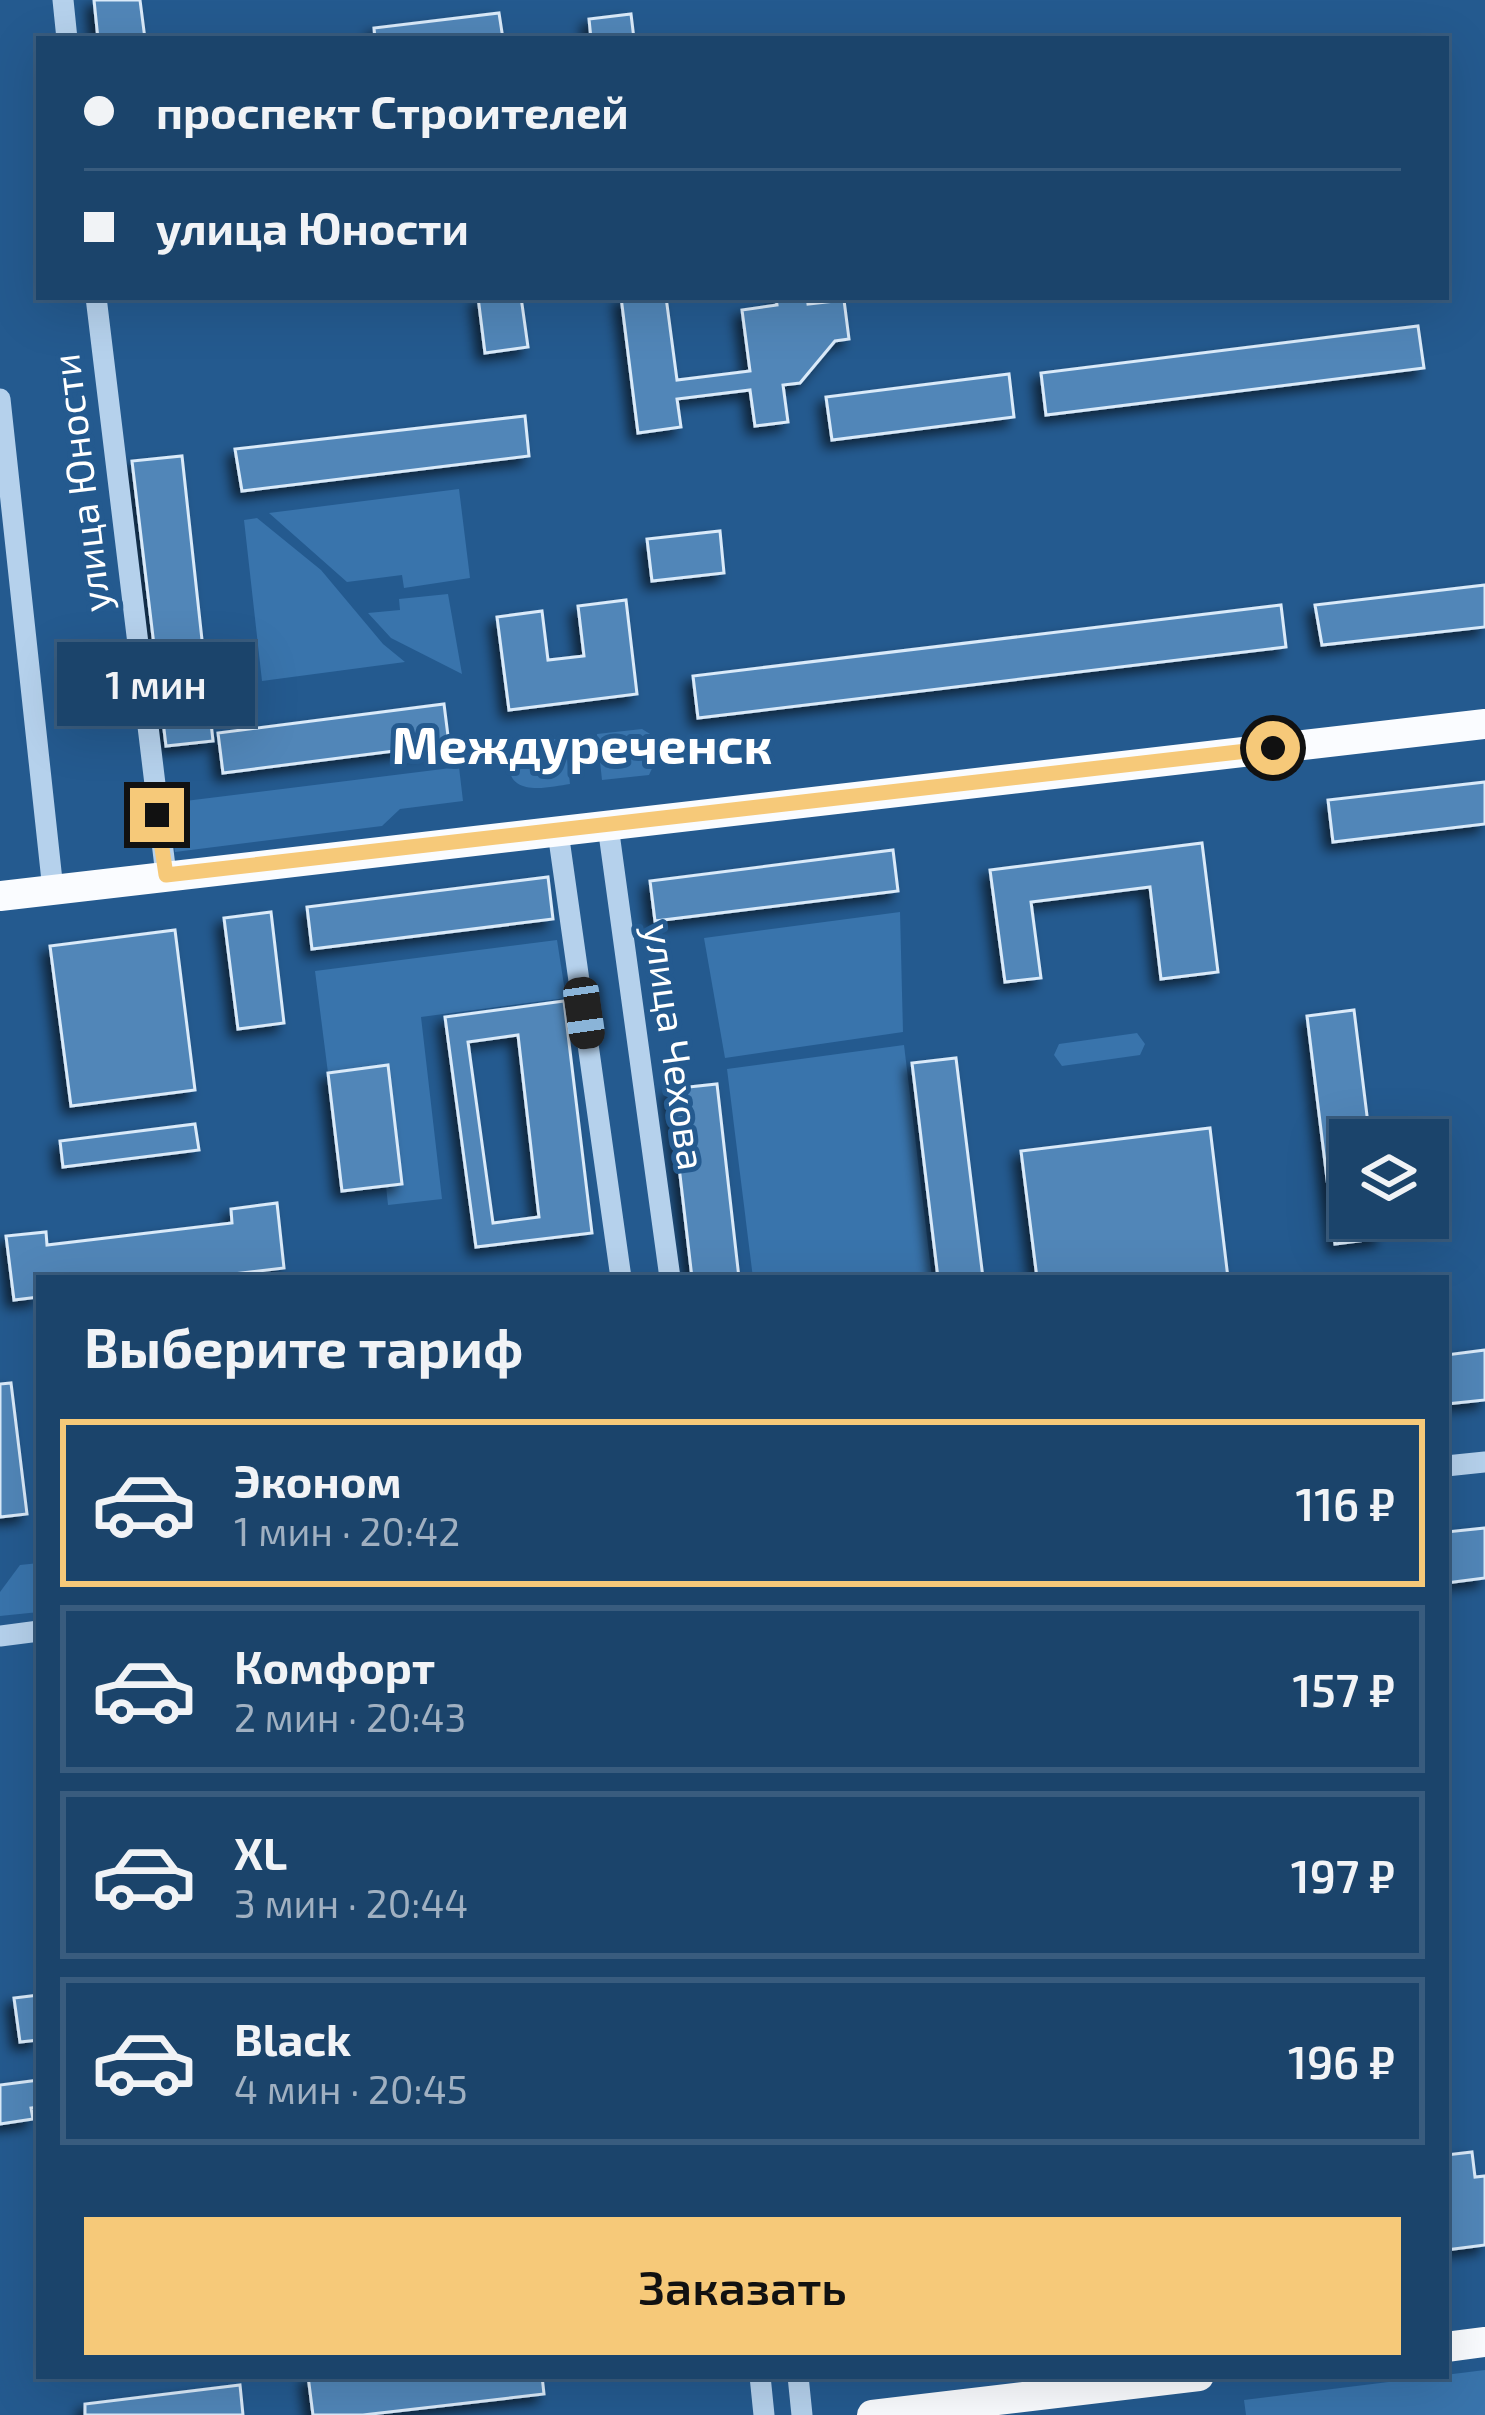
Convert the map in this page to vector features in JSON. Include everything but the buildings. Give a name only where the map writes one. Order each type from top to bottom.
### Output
[{"type":"main road","points":[[0,896],[1485,724]]},
{"type":"main road","points":[[1449,2347],[1485,2342]]},
{"type":"main road","points":[[872,2415],[1174,2379]]},
{"type":"street","points":[[62,0],[67,36]]},
{"type":"street","name":"улица Юности","points":[[96,300],[166,875]]},
{"type":"street","name":"улица Юности","points":[[0,399],[53,890]]},
{"type":"street","name":"улица Чехова","points":[[608,826],[670,1275]]},
{"type":"street","points":[[558,832],[621,1275]]},
{"type":"street","points":[[1449,1466],[1485,1462]]},
{"type":"street","points":[[0,1636],[36,1631]]},
{"type":"street","points":[[760,2379],[764,2415]]},
{"type":"street","points":[[798,2379],[802,2415]]},
{"type":"shaded area","points":[[459,489],[470,578],[404,588],[402,575],[347,582],[269,513]]},
{"type":"shaded area","points":[[257,518],[321,570],[383,644],[405,662],[262,681],[244,520]]},
{"type":"shaded area","points":[[448,594],[462,674],[391,638],[368,613],[400,610],[399,599]]},
{"type":"shaded area","points":[[642,729],[655,737],[660,751],[649,775],[602,780],[597,734]]},
{"type":"shaded area","points":[[565,738],[570,784],[531,788],[515,781],[509,763],[515,748]]},
{"type":"shaded area","points":[[459,767],[463,801],[400,809],[382,826],[175,852],[169,803]]},
{"type":"shaded area","points":[[900,912],[903,1032],[725,1058],[704,938]]},
{"type":"shaded area","points":[[557,940],[566,998],[421,1017],[442,1199],[388,1205],[386,1186],[402,1183],[388,1066],[328,1073],[315,971]]},
{"type":"shaded area","points":[[1137,1033],[1145,1044],[1140,1055],[1062,1066],[1054,1055],[1059,1044]]},
{"type":"shaded area","points":[[904,1045],[932,1275],[753,1275],[727,1069]]},
{"type":"shaded area","points":[[36,1563],[36,1612],[0,1616],[0,1592],[20,1565]]},
{"type":"shaded area","points":[[1485,2370],[1485,2415],[1246,2415],[1244,2400],[1413,2379],[1449,2379],[1449,2374]]},
{"type":"district","name":"Междуреченск","points":[[582,746]]},
{"type":"route","points":[[157,815],[166,875],[201,873],[1273,748]]}]
